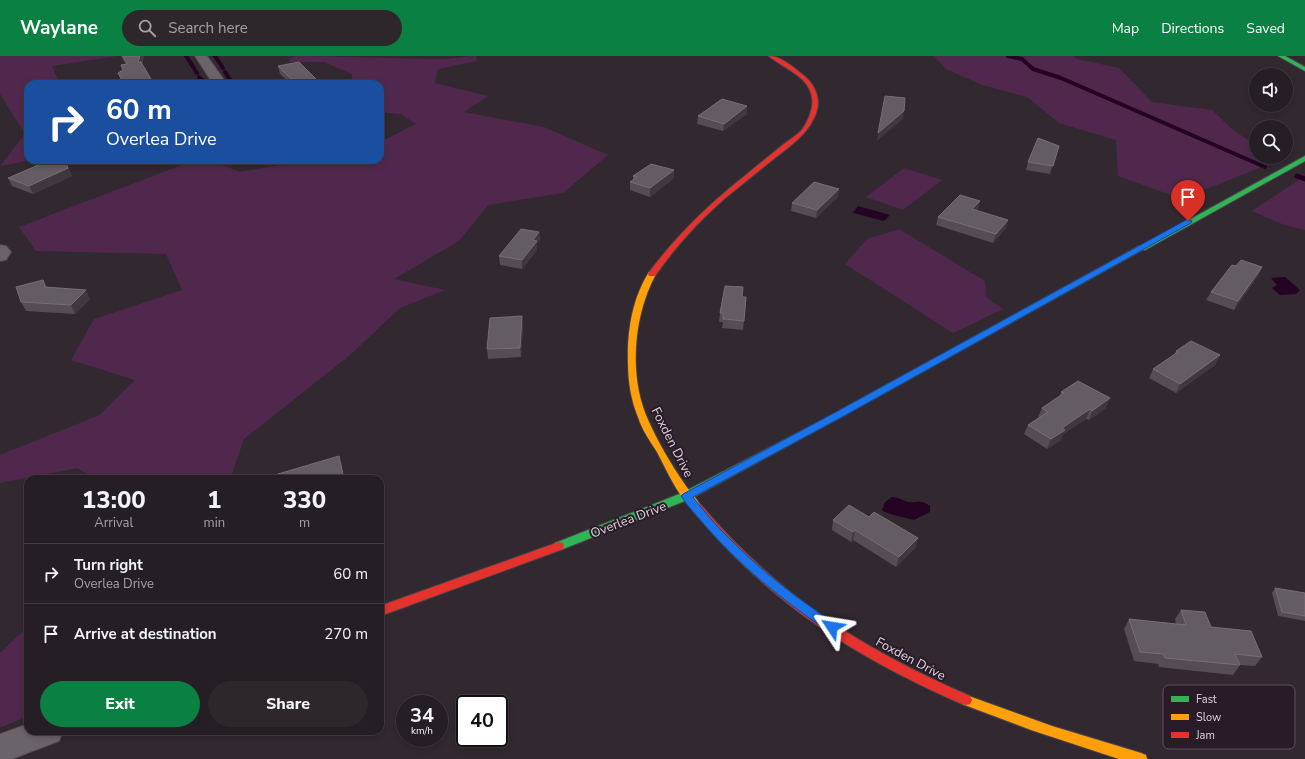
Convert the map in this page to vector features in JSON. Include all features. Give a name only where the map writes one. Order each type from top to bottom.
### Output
[{"type":"street","points":[[201,56],[217,80]]},
{"type":"street","name":"Foxden Drive","points":[[772,56],[796,72],[810,84],[818,104],[812,120],[803,132],[698,220],[672,247],[650,278],[636,314],[633,331],[633,377],[642,417],[686,496],[724,540],[798,605],[911,675],[977,706],[1029,726],[1098,748],[1141,759]]},
{"type":"street","points":[[1281,56],[1305,68]]},
{"type":"street","name":"Overlea Drive","points":[[384,609],[510,565],[686,496],[847,410],[1305,158]]},
{"type":"street","points":[[0,250],[2,252],[0,256]]},
{"type":"street","points":[[0,749],[37,735]]},
{"type":"shaded area","points":[[0,56],[117,56],[52,66],[58,80],[24,80],[24,132],[0,94]]},
{"type":"shaded area","points":[[296,56],[443,59],[476,56],[477,61],[438,69],[435,83],[488,96],[464,112],[544,127],[608,155],[563,193],[488,205],[459,241],[394,279],[445,290],[400,308],[349,356],[244,439],[231,475],[88,475],[78,468],[42,475],[24,475],[24,478],[0,483],[0,455],[100,415],[135,380],[71,360],[94,319],[182,290],[166,254],[36,251],[19,227],[184,164],[220,164],[240,172],[287,164],[384,164],[384,140],[416,124],[401,114],[384,112],[384,80],[352,80],[352,74],[324,62],[289,62],[290,58]]},
{"type":"shaded area","points":[[934,56],[1074,56],[1077,59],[1119,68],[1152,102],[1212,110],[1233,130],[1249,140],[1249,164],[1269,164],[1182,199],[1118,176],[1116,140],[1059,123],[1027,97],[982,85],[946,69]]},
{"type":"shaded area","points":[[24,135],[24,162],[0,166]]},
{"type":"shaded area","points":[[904,168],[942,180],[903,210],[866,197]]},
{"type":"shaded area","points":[[1305,176],[1305,230],[1282,224],[1252,211]]},
{"type":"shaded area","points":[[858,206],[890,215],[884,221],[853,213]]},
{"type":"shaded area","points":[[899,229],[985,281],[986,297],[1003,309],[953,333],[845,264],[867,239]]},
{"type":"shaded area","points":[[1285,277],[1300,290],[1296,294],[1280,295],[1272,288],[1277,285],[1271,278]]},
{"type":"shaded area","points":[[892,497],[908,502],[923,502],[930,506],[930,512],[914,520],[882,510],[885,502]]},
{"type":"shaded area","points":[[24,630],[24,718],[0,728],[0,653]]},
{"type":"building","points":[[123,56],[140,56],[138,62],[141,62],[152,80],[122,80],[118,73],[123,70],[121,65],[127,64]]},
{"type":"building","points":[[299,62],[317,80],[292,80],[278,66]]},
{"type":"building","points":[[885,96],[905,98],[904,111],[878,133]]},
{"type":"building","points":[[722,99],[747,106],[724,124],[698,116]]},
{"type":"building","points":[[1038,138],[1059,146],[1053,166],[1028,162]]},
{"type":"building","points":[[41,164],[66,164],[68,168],[29,186],[8,178]]},
{"type":"building","points":[[651,164],[674,170],[650,188],[630,182],[637,177],[633,176]]},
{"type":"building","points":[[814,182],[839,189],[817,210],[792,203]]},
{"type":"building","points":[[960,195],[980,201],[972,209],[1008,220],[996,234],[938,217]]},
{"type":"building","points":[[521,229],[539,232],[533,240],[537,241],[522,260],[499,256]]},
{"type":"building","points":[[1241,260],[1262,267],[1238,301],[1211,292],[1232,265],[1236,266]]},
{"type":"building","points":[[43,280],[45,287],[86,290],[71,305],[21,302],[16,287]]},
{"type":"building","points":[[725,286],[743,287],[742,297],[746,297],[744,321],[723,319],[723,313],[720,313]]},
{"type":"building","points":[[522,316],[520,348],[487,349],[490,318]]},
{"type":"building","points":[[1191,341],[1220,355],[1180,384],[1153,369],[1178,352],[1176,351]]},
{"type":"building","points":[[1078,381],[1110,398],[1092,411],[1090,409],[1062,428],[1065,430],[1051,439],[1028,425],[1048,412],[1042,408],[1064,393],[1061,392]]},
{"type":"building","points":[[339,456],[343,475],[278,475]]},
{"type":"building","points":[[849,505],[869,517],[874,512],[918,538],[899,557],[855,530],[853,532],[833,520]]},
{"type":"building","points":[[1275,588],[1305,593],[1305,616],[1282,612]]},
{"type":"building","points":[[1181,610],[1205,612],[1211,627],[1251,631],[1262,657],[1235,654],[1240,665],[1165,658],[1163,654],[1140,652],[1129,619],[1186,625]]},
{"type":"waterway","points":[[186,56],[197,73]]},
{"type":"waterway","points":[[215,56],[223,68]]},
{"type":"waterway","points":[[1008,56],[1022,59],[1033,69],[1061,78],[1265,167]]},
{"type":"waterway","points":[[225,72],[230,80]]},
{"type":"waterway","points":[[1297,176],[1305,179]]},
{"type":"traffic: fast","points":[[1281,56],[1305,69]]},
{"type":"traffic: fast","points":[[1142,248],[1305,158]]},
{"type":"traffic: fast","points":[[559,546],[686,496],[842,413]]},
{"type":"traffic: slow","points":[[652,274],[644,289],[638,306],[634,325],[632,363],[637,401],[642,417],[650,432],[687,496],[697,508]]},
{"type":"traffic: slow","points":[[966,700],[1052,732],[1141,759]]},
{"type":"traffic: jam","points":[[652,274],[668,253],[703,215],[742,181],[803,132],[811,118],[815,106],[815,96],[811,87],[795,71],[772,56]]},
{"type":"traffic: jam","points":[[842,413],[1142,248]]},
{"type":"traffic: jam","points":[[697,508],[727,542],[756,571],[811,615],[871,654],[902,671],[966,700]]},
{"type":"traffic: jam","points":[[384,610],[559,546]]},
{"type":"route","points":[[832,627],[798,605],[762,576],[724,540],[686,496],[839,415],[1188,221]]}]
